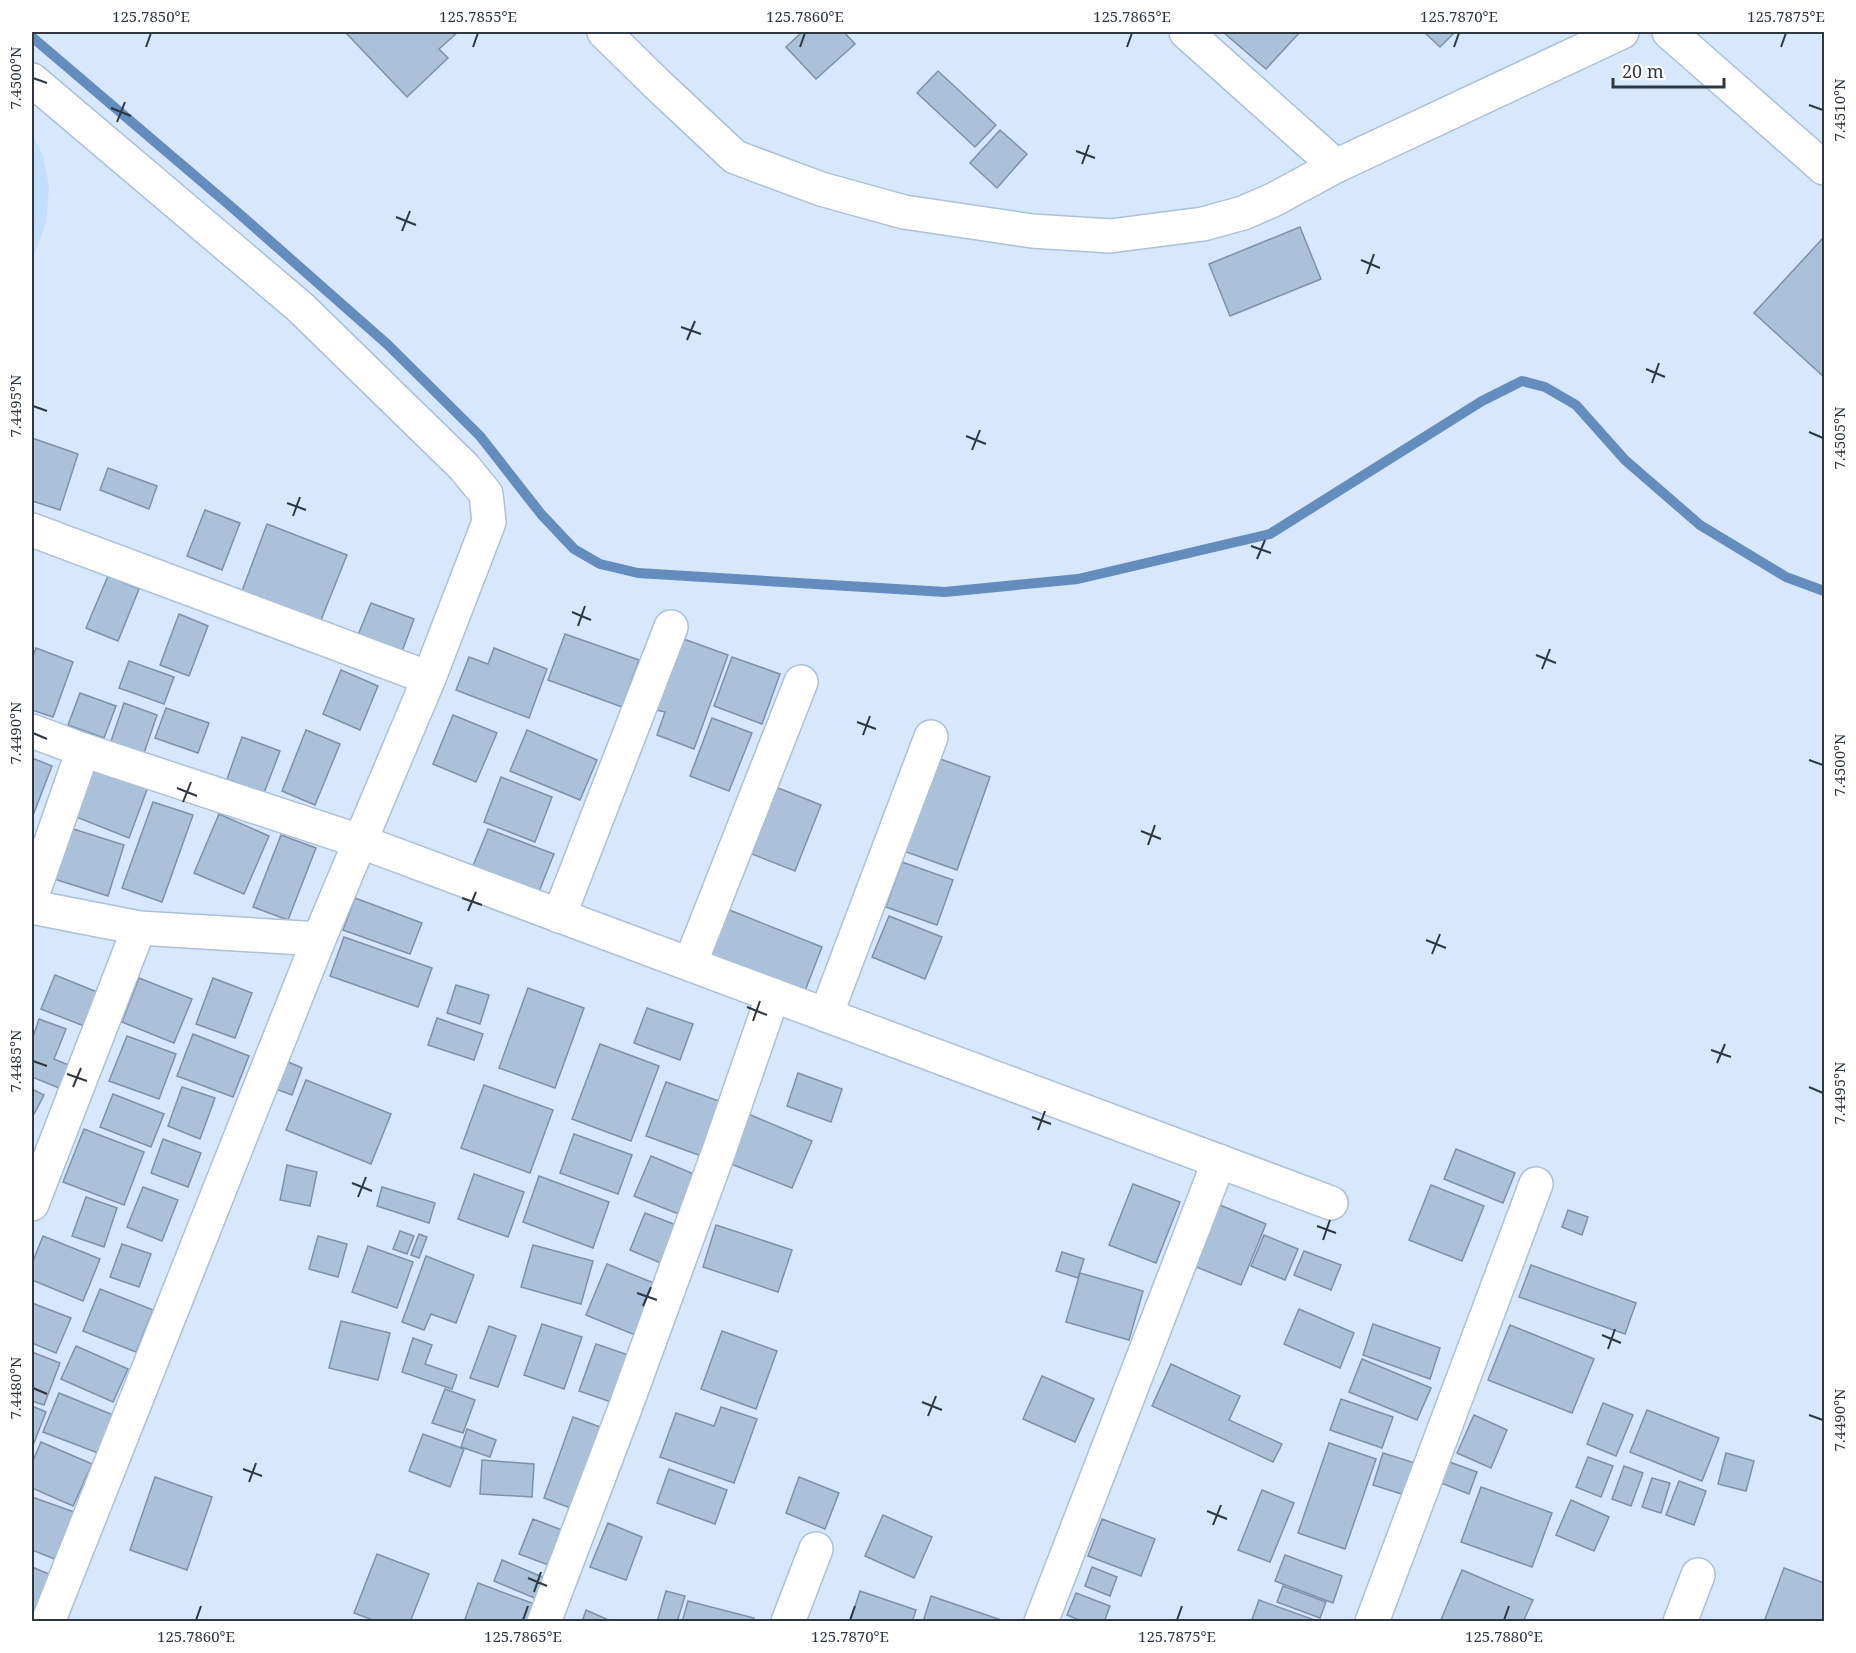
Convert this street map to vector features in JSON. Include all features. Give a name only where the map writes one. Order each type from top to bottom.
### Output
[{"type":"street","points":[[604,32],[735,157],[821,189],[904,212],[1032,231],[1110,236],[1203,224],[1244,213],[1336,166],[1622,32]]},
{"type":"street","points":[[1186,32],[1336,166]]},
{"type":"street","points":[[1669,32],[1824,168]]},
{"type":"street","points":[[32,80],[300,307],[464,467],[486,494],[489,522],[429,678],[319,939],[48,1622]]},
{"type":"street","points":[[32,530],[429,678]]},
{"type":"street","points":[[559,915],[671,627]]},
{"type":"street","points":[[690,964],[801,682]]},
{"type":"street","points":[[32,731],[359,841],[1332,1203]]},
{"type":"street","points":[[826,1015],[931,737]]},
{"type":"street","points":[[32,896],[83,750]]},
{"type":"street","points":[[32,907],[139,928],[319,939]]},
{"type":"street","points":[[32,1203],[139,928]]},
{"type":"street","points":[[544,1622],[719,1151],[772,995]]},
{"type":"street","points":[[1041,1622],[1219,1161]]},
{"type":"street","points":[[1372,1622],[1536,1184]]},
{"type":"street","points":[[788,1622],[816,1549]]},
{"type":"street","points":[[1680,1622],[1698,1575]]},
{"type":"shaded area","points":[[32,135],[43,155],[49,187],[46,222],[32,260]]},
{"type":"building","points":[[458,32],[439,49],[448,58],[407,97],[346,33]]},
{"type":"building","points":[[802,32],[844,32],[855,44],[816,79],[786,47]]},
{"type":"building","points":[[1223,32],[1300,32],[1266,69]]},
{"type":"building","points":[[1424,32],[1455,32],[1440,47]]},
{"type":"building","points":[[938,71],[996,125],[975,147],[917,93]]},
{"type":"building","points":[[1000,130],[1027,154],[997,188],[970,163]]},
{"type":"building","points":[[1300,227],[1321,279],[1230,316],[1209,264]]},
{"type":"building","points":[[1824,237],[1824,377],[1754,313]]},
{"type":"building","points":[[32,438],[78,454],[60,510],[32,501]]},
{"type":"building","points":[[108,468],[157,486],[149,509],[100,490]]},
{"type":"building","points":[[205,510],[240,523],[222,570],[187,556]]},
{"type":"building","points":[[267,524],[347,555],[321,620],[242,591]]},
{"type":"building","points":[[108,576],[139,589],[118,641],[86,628]]},
{"type":"building","points":[[371,603],[414,619],[400,657],[356,640]]},
{"type":"building","points":[[179,614],[208,626],[189,676],[160,665]]},
{"type":"building","points":[[565,634],[639,660],[622,707],[548,680]]},
{"type":"building","points":[[681,638],[728,655],[694,749],[657,735],[665,712],[656,710]]},
{"type":"building","points":[[36,648],[73,662],[53,717],[32,710],[32,659]]},
{"type":"building","points":[[494,648],[547,669],[529,718],[456,690],[469,657],[488,664]]},
{"type":"building","points":[[732,657],[780,674],[762,724],[714,706]]},
{"type":"building","points":[[129,661],[174,677],[164,704],[119,688]]},
{"type":"building","points":[[341,670],[378,686],[360,730],[323,714]]},
{"type":"building","points":[[80,693],[116,706],[104,738],[68,725]]},
{"type":"building","points":[[124,703],[157,715],[143,756],[110,744]]},
{"type":"building","points":[[166,708],[209,723],[198,753],[155,738]]},
{"type":"building","points":[[453,715],[497,733],[476,782],[433,764]]},
{"type":"building","points":[[712,718],[752,733],[729,791],[690,776]]},
{"type":"building","points":[[306,730],[340,744],[315,805],[282,791]]},
{"type":"building","points":[[527,730],[597,760],[580,800],[510,771]]},
{"type":"building","points":[[242,737],[280,751],[264,793],[227,779]]},
{"type":"building","points":[[935,757],[990,777],[957,870],[901,850]]},
{"type":"building","points":[[32,758],[52,766],[32,818]]},
{"type":"building","points":[[94,766],[148,787],[129,838],[74,816]]},
{"type":"building","points":[[501,777],[552,797],[535,842],[484,822]]},
{"type":"building","points":[[773,786],[821,805],[795,871],[747,852]]},
{"type":"building","points":[[153,802],[193,815],[162,902],[122,888]]},
{"type":"building","points":[[219,814],[269,836],[244,894],[194,873]]},
{"type":"building","points":[[67,827],[124,845],[108,896],[51,878]]},
{"type":"building","points":[[488,829],[554,854],[536,899],[470,873]]},
{"type":"building","points":[[281,835],[316,848],[288,920],[253,907]]},
{"type":"building","points":[[902,862],[953,880],[937,925],[886,907]]},
{"type":"building","points":[[355,898],[422,923],[410,954],[343,930]]},
{"type":"building","points":[[722,907],[822,947],[805,991],[704,952]]},
{"type":"building","points":[[889,916],[942,937],[925,979],[872,957]]},
{"type":"building","points":[[344,937],[432,968],[418,1007],[330,976]]},
{"type":"building","points":[[55,975],[102,994],[89,1028],[41,1009]]},
{"type":"building","points":[[139,978],[192,999],[174,1043],[122,1022]]},
{"type":"building","points":[[213,978],[252,993],[235,1038],[196,1024]]},
{"type":"building","points":[[456,985],[489,995],[480,1024],[447,1013]]},
{"type":"building","points":[[528,988],[584,1008],[555,1088],[499,1068]]},
{"type":"building","points":[[647,1008],[693,1024],[680,1060],[634,1043]]},
{"type":"building","points":[[437,1018],[483,1034],[474,1060],[428,1045]]},
{"type":"building","points":[[39,1019],[66,1029],[54,1059],[73,1067],[64,1090],[32,1077],[32,1040]]},
{"type":"building","points":[[193,1034],[249,1056],[233,1097],[177,1076]]},
{"type":"building","points":[[127,1036],[176,1054],[159,1099],[109,1081]]},
{"type":"building","points":[[600,1044],[659,1066],[631,1141],[572,1119]]},
{"type":"building","points":[[286,1061],[302,1068],[292,1095],[276,1089]]},
{"type":"building","points":[[798,1073],[842,1089],[831,1122],[787,1106]]},
{"type":"building","points":[[306,1080],[391,1114],[371,1164],[286,1130]]},
{"type":"building","points":[[666,1082],[727,1104],[707,1158],[646,1136]]},
{"type":"building","points":[[484,1085],[553,1110],[530,1173],[461,1148]]},
{"type":"building","points":[[182,1087],[215,1098],[200,1139],[168,1126]]},
{"type":"building","points":[[32,1089],[44,1095],[32,1118]]},
{"type":"building","points":[[113,1094],[164,1114],[151,1147],[100,1127]]},
{"type":"building","points":[[746,1113],[812,1141],[792,1188],[726,1162]]},
{"type":"building","points":[[84,1129],[144,1152],[124,1205],[63,1182]]},
{"type":"building","points":[[574,1134],[632,1155],[618,1194],[560,1173]]},
{"type":"building","points":[[163,1139],[201,1153],[188,1187],[151,1173]]},
{"type":"building","points":[[1456,1149],[1515,1173],[1503,1203],[1444,1179]]},
{"type":"building","points":[[651,1156],[703,1178],[686,1217],[634,1196]]},
{"type":"building","points":[[287,1165],[317,1172],[310,1206],[280,1200]]},
{"type":"building","points":[[474,1174],[524,1192],[508,1237],[458,1219]]},
{"type":"building","points":[[539,1176],[609,1202],[593,1248],[523,1222]]},
{"type":"building","points":[[1133,1184],[1180,1202],[1156,1263],[1109,1245]]},
{"type":"building","points":[[1431,1185],[1484,1206],[1462,1261],[1409,1240]]},
{"type":"building","points":[[143,1187],[178,1200],[162,1241],[127,1227]]},
{"type":"building","points":[[382,1187],[435,1203],[429,1223],[377,1206]]},
{"type":"building","points":[[86,1197],[117,1208],[104,1247],[72,1236]]},
{"type":"building","points":[[1215,1203],[1266,1224],[1241,1285],[1189,1264]]},
{"type":"building","points":[[1568,1210],[1588,1217],[1582,1235],[1562,1227]]},
{"type":"building","points":[[645,1213],[684,1228],[668,1266],[630,1250]]},
{"type":"building","points":[[716,1225],[792,1250],[778,1292],[703,1267]]},
{"type":"building","points":[[400,1231],[414,1236],[407,1254],[393,1249]]},
{"type":"building","points":[[419,1234],[427,1237],[419,1258],[411,1255]]},
{"type":"building","points":[[1264,1235],[1298,1249],[1285,1280],[1251,1266]]},
{"type":"building","points":[[43,1236],[100,1259],[83,1301],[32,1280],[32,1264]]},
{"type":"building","points":[[318,1236],[347,1244],[338,1277],[309,1269]]},
{"type":"building","points":[[122,1244],[151,1254],[139,1287],[110,1277]]},
{"type":"building","points":[[533,1245],[593,1261],[581,1304],[521,1287]]},
{"type":"building","points":[[368,1246],[413,1262],[397,1308],[352,1292]]},
{"type":"building","points":[[1304,1251],[1341,1265],[1331,1290],[1294,1275]]},
{"type":"building","points":[[1062,1252],[1084,1259],[1078,1278],[1056,1271]]},
{"type":"building","points":[[426,1256],[474,1275],[456,1323],[431,1314],[424,1330],[402,1322]]},
{"type":"building","points":[[607,1264],[661,1286],[640,1337],[586,1315]]},
{"type":"building","points":[[1531,1265],[1636,1303],[1625,1334],[1519,1297]]},
{"type":"building","points":[[1080,1273],[1143,1291],[1129,1340],[1066,1322]]},
{"type":"building","points":[[100,1289],[153,1310],[136,1352],[83,1331]]},
{"type":"building","points":[[32,1303],[71,1318],[56,1353],[32,1343]]},
{"type":"building","points":[[1299,1309],[1354,1333],[1340,1368],[1284,1344]]},
{"type":"building","points":[[341,1321],[390,1333],[378,1380],[329,1368]]},
{"type":"building","points":[[542,1324],[582,1337],[564,1389],[524,1375]]},
{"type":"building","points":[[1373,1324],[1440,1348],[1430,1379],[1363,1355]]},
{"type":"building","points":[[1510,1325],[1594,1359],[1572,1413],[1488,1380]]},
{"type":"building","points":[[489,1326],[516,1336],[498,1387],[470,1378]]},
{"type":"building","points":[[722,1331],[777,1351],[756,1409],[701,1389]]},
{"type":"building","points":[[413,1338],[432,1345],[425,1364],[457,1375],[452,1389],[402,1372]]},
{"type":"building","points":[[596,1344],[637,1358],[620,1405],[579,1391]]},
{"type":"building","points":[[76,1346],[128,1369],[113,1402],[61,1379]]},
{"type":"building","points":[[32,1352],[60,1363],[44,1405],[32,1401]]},
{"type":"building","points":[[1362,1359],[1431,1388],[1417,1420],[1349,1392]]},
{"type":"building","points":[[1171,1364],[1240,1396],[1229,1420],[1282,1444],[1273,1462],[1152,1406]]},
{"type":"building","points":[[1042,1376],[1094,1399],[1075,1442],[1023,1419]]},
{"type":"building","points":[[445,1389],[475,1400],[463,1433],[432,1423]]},
{"type":"building","points":[[59,1393],[113,1415],[98,1453],[43,1432]]},
{"type":"building","points":[[1341,1399],[1393,1417],[1382,1448],[1330,1430]]},
{"type":"building","points":[[1603,1403],[1633,1415],[1616,1456],[1587,1444]]},
{"type":"building","points":[[32,1406],[46,1412],[32,1448]]},
{"type":"building","points":[[721,1407],[757,1419],[734,1483],[660,1457],[676,1413],[714,1426]]},
{"type":"building","points":[[1647,1410],[1719,1438],[1702,1481],[1630,1452]]},
{"type":"building","points":[[1474,1415],[1507,1430],[1491,1468],[1457,1453]]},
{"type":"building","points":[[573,1417],[611,1431],[581,1512],[544,1498]]},
{"type":"building","points":[[467,1429],[496,1440],[490,1457],[461,1447]]},
{"type":"building","points":[[423,1434],[464,1449],[450,1487],[409,1471]]},
{"type":"building","points":[[41,1442],[92,1464],[73,1506],[32,1488],[32,1463]]},
{"type":"building","points":[[1329,1443],[1376,1459],[1345,1549],[1298,1533]]},
{"type":"building","points":[[1383,1453],[1418,1464],[1408,1496],[1373,1485]]},
{"type":"building","points":[[1726,1453],[1754,1461],[1746,1491],[1718,1484]]},
{"type":"building","points":[[1588,1457],[1613,1466],[1601,1497],[1576,1487]]},
{"type":"building","points":[[482,1460],[534,1464],[532,1497],[480,1494]]},
{"type":"building","points":[[1444,1460],[1477,1472],[1469,1494],[1436,1481]]},
{"type":"building","points":[[1624,1466],[1643,1473],[1631,1506],[1612,1499]]},
{"type":"building","points":[[669,1469],[727,1490],[715,1524],[657,1503]]},
{"type":"building","points":[[155,1477],[212,1497],[187,1570],[130,1550]]},
{"type":"building","points":[[799,1477],[839,1493],[825,1529],[786,1513]]},
{"type":"building","points":[[1652,1478],[1670,1483],[1661,1513],[1642,1507]]},
{"type":"building","points":[[1679,1481],[1706,1491],[1694,1525],[1666,1515]]},
{"type":"building","points":[[1481,1487],[1552,1513],[1532,1567],[1461,1542]]},
{"type":"building","points":[[1262,1490],[1294,1503],[1270,1562],[1238,1550]]},
{"type":"building","points":[[32,1497],[74,1512],[57,1560],[32,1550]]},
{"type":"building","points":[[1571,1500],[1609,1517],[1594,1551],[1556,1535]]},
{"type":"building","points":[[883,1515],[932,1537],[914,1578],[865,1556]]},
{"type":"building","points":[[533,1519],[575,1535],[562,1570],[519,1554]]},
{"type":"building","points":[[1102,1519],[1155,1539],[1141,1576],[1088,1556]]},
{"type":"building","points":[[608,1523],[642,1537],[626,1580],[590,1567]]},
{"type":"building","points":[[377,1554],[429,1574],[410,1622],[378,1622],[354,1613]]},
{"type":"building","points":[[1285,1555],[1342,1576],[1333,1603],[1275,1581]]},
{"type":"building","points":[[502,1560],[552,1581],[544,1602],[494,1581]]},
{"type":"building","points":[[32,1567],[51,1575],[37,1608],[32,1606]]},
{"type":"building","points":[[1092,1567],[1117,1577],[1110,1596],[1085,1586]]},
{"type":"building","points":[[1784,1568],[1824,1583],[1824,1622],[1764,1622]]},
{"type":"building","points":[[1462,1570],[1533,1600],[1523,1622],[1440,1622]]},
{"type":"building","points":[[478,1583],[537,1605],[530,1622],[464,1622]]},
{"type":"building","points":[[1283,1586],[1326,1602],[1320,1618],[1277,1602]]},
{"type":"building","points":[[666,1591],[685,1596],[677,1622],[657,1622]]},
{"type":"building","points":[[860,1591],[916,1610],[912,1622],[850,1622]]},
{"type":"building","points":[[1076,1593],[1110,1606],[1104,1622],[1084,1622],[1067,1615]]},
{"type":"building","points":[[931,1596],[1007,1622],[923,1622]]},
{"type":"building","points":[[1259,1600],[1320,1622],[1251,1622]]},
{"type":"building","points":[[688,1601],[754,1618],[753,1622],[682,1622]]},
{"type":"building","points":[[586,1610],[613,1622],[582,1622]]},
{"type":"waterway","points":[[32,37],[235,210],[387,344],[480,436],[541,514],[574,549],[600,564],[638,573],[945,592],[1078,579],[1270,534],[1482,401],[1522,381],[1545,387],[1576,405],[1625,460],[1700,525],[1786,577],[1824,591]]}]
